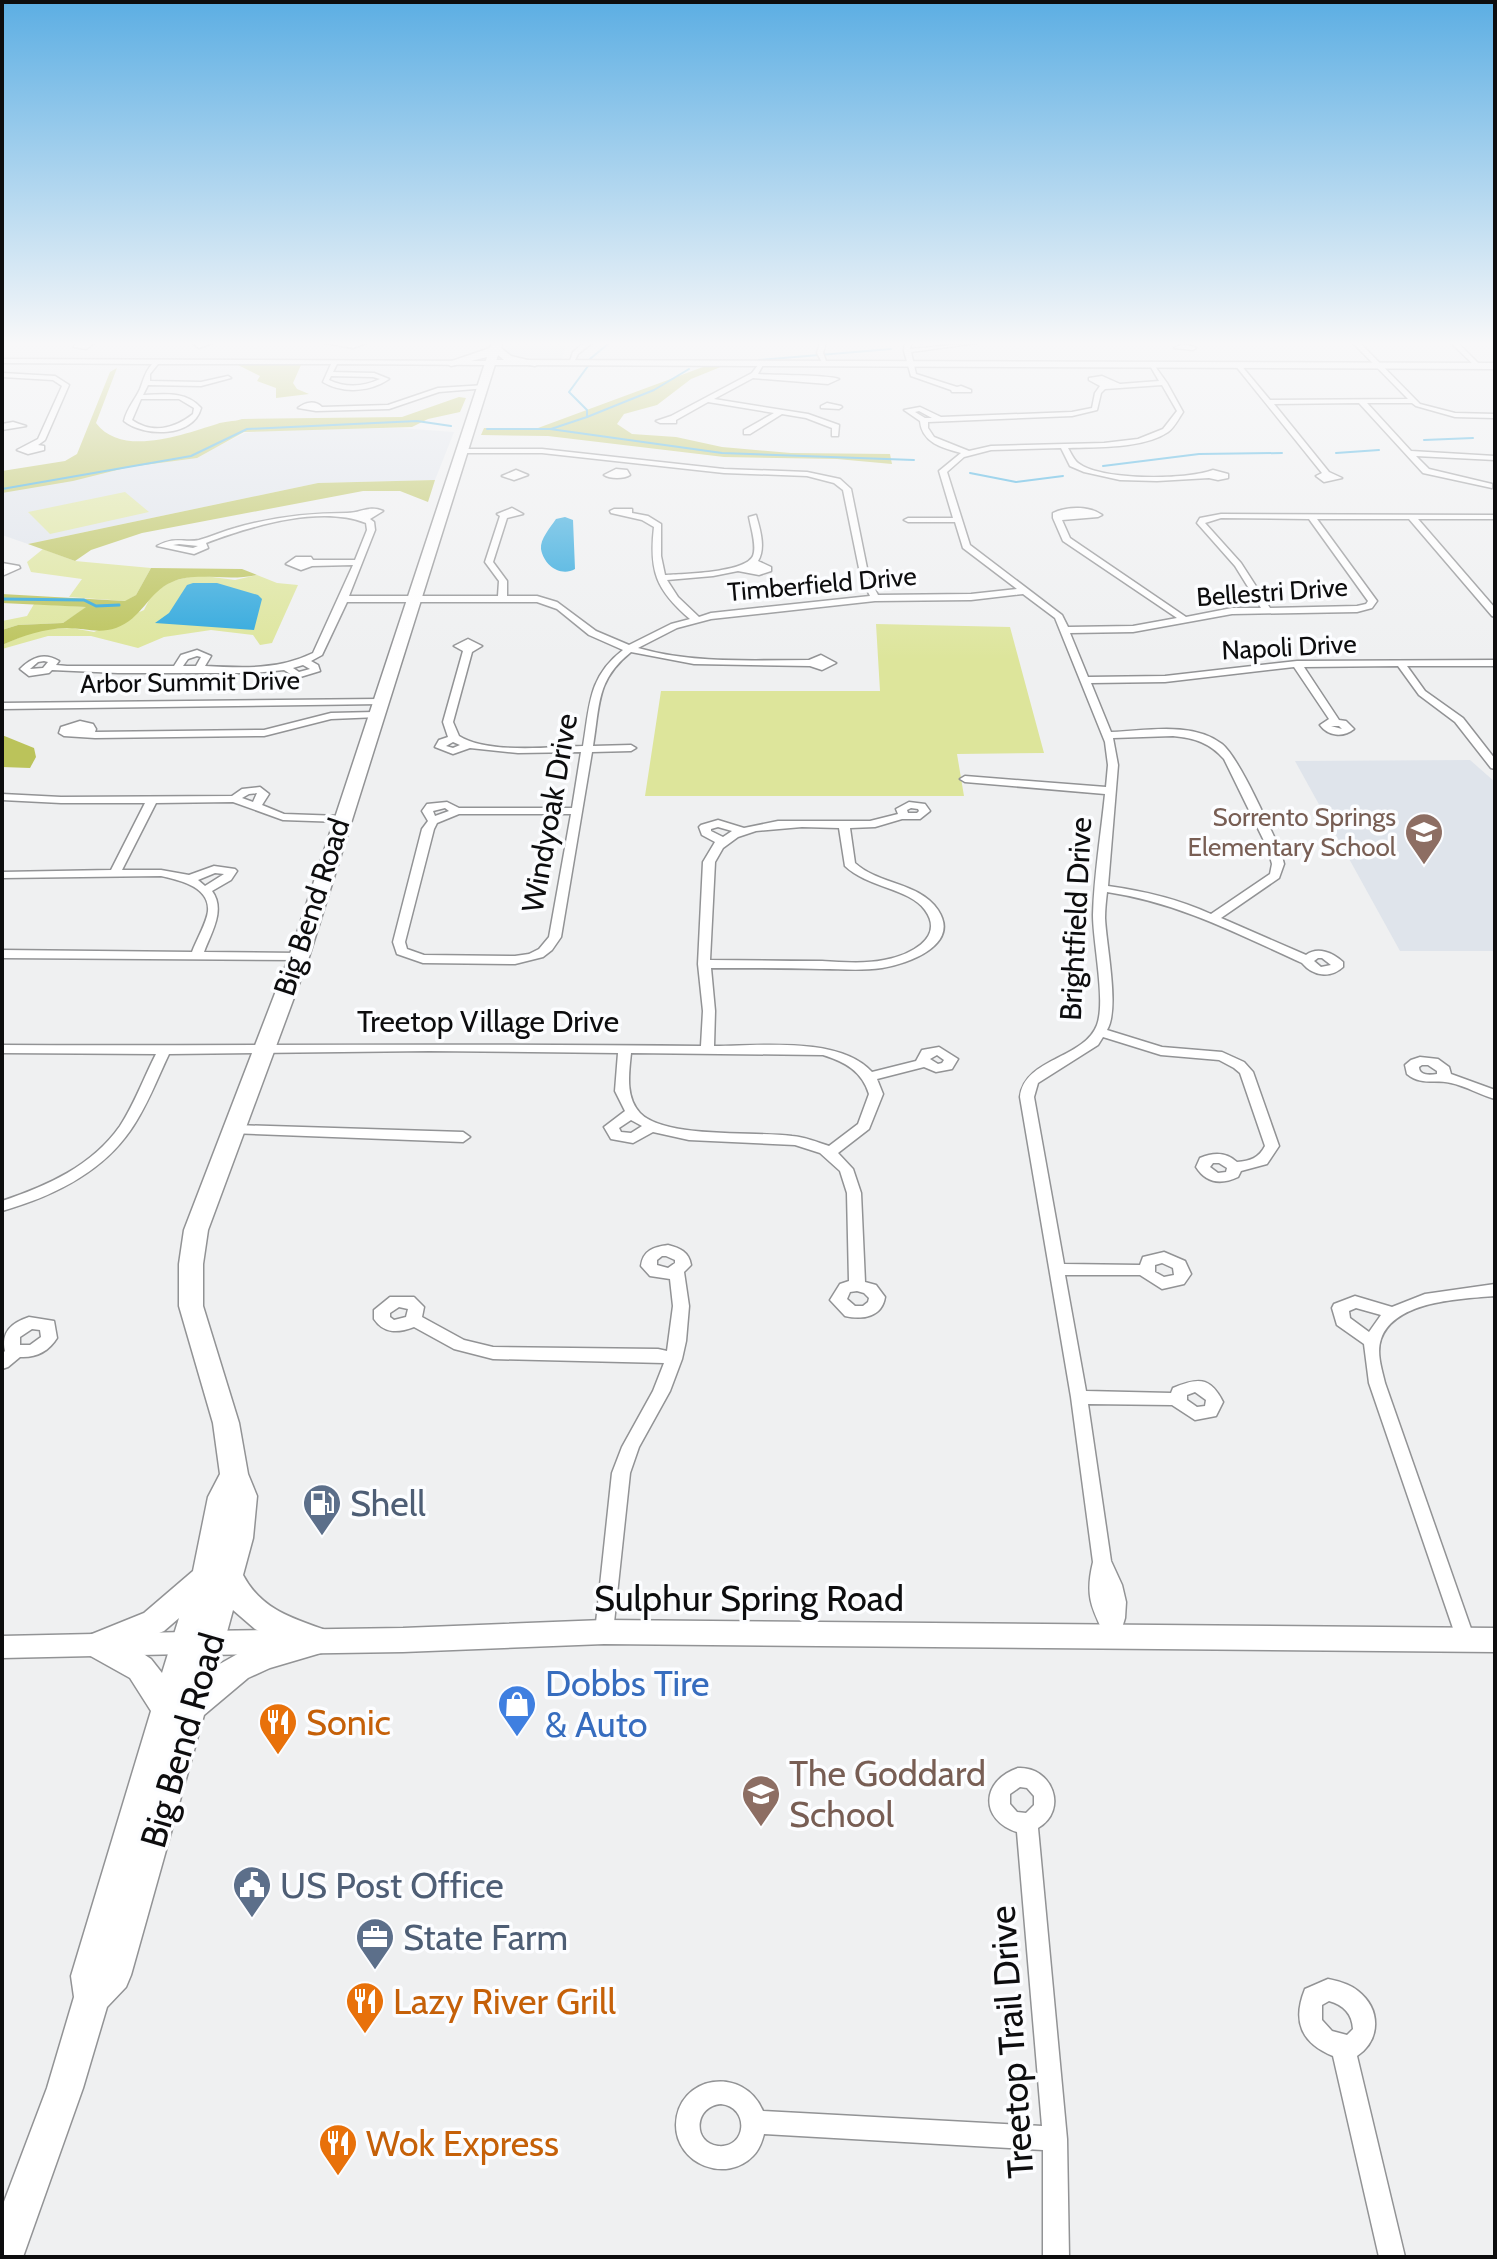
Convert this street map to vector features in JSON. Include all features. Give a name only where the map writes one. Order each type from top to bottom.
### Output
[{"type":"main road","name":"Big Bend Road","points":[[3,2257],[65,2088],[92,1997],[88,1976],[178,1710],[218,1577],[239,1538],[243,1496],[234,1474],[226,1423],[193,1318],[191,1264],[196,1230],[300,954],[461,451]]},
{"type":"main road","points":[[98,1645],[154,1622],[218,1577],[249,1610],[284,1630],[320,1641]]},
{"type":"main road","name":"Sulphur Spring Road","points":[[198,1643],[604,1632],[1114,1631],[1495,1640]]},
{"type":"main road","points":[[98,1645],[123,1655],[148,1674],[178,1710],[228,1672],[255,1659],[320,1641]]},
{"type":"street","points":[[956,448],[967,453],[998,448]]},
{"type":"street","points":[[1065,448],[1073,464],[1097,474],[1172,478],[1207,476]]},
{"type":"street","points":[[1306,448],[1327,474]]},
{"type":"street","points":[[1405,448],[1432,474],[1493,487]]},
{"type":"street","points":[[461,451],[522,451],[842,478],[847,489],[865,578],[875,598]]},
{"type":"street","points":[[516,472],[522,451]]},
{"type":"street","name":"Brightfield Drive","points":[[967,453],[948,463],[943,471],[963,541],[972,553],[1054,611],[1086,680],[1107,735],[1113,765],[1100,888],[1106,1004],[1101,1032],[1093,1042],[1046,1069],[1028,1087],[1079,1397],[1102,1562],[1112,1577],[1115,1593],[1118,1614],[1114,1631]]},
{"type":"street","points":[[1409,453],[1495,458]]},
{"type":"street","points":[[619,471],[631,462]]},
{"type":"street","points":[[198,543],[221,534],[305,517],[379,511],[365,519]]},
{"type":"street","points":[[628,514],[652,520],[658,526],[655,556],[660,578],[676,603],[696,619]]},
{"type":"street","points":[[50,667],[106,672],[199,669],[247,672],[287,668],[301,675],[315,671],[315,667],[305,662],[317,655],[324,645],[371,530],[370,522],[353,515]]},
{"type":"street","points":[[502,599],[503,581],[489,562],[504,516]]},
{"type":"street","points":[[1267,610],[1238,565],[1201,523],[1206,519],[1221,516],[1495,517]]},
{"type":"street","name":"Bellestri Drive","points":[[1065,630],[1133,629],[1232,611],[1357,609],[1372,604],[1311,516]]},
{"type":"street","points":[[741,569],[753,562],[757,553],[753,517]]},
{"type":"street","points":[[1412,517],[1495,614]]},
{"type":"street","points":[[1057,518],[1070,543],[1185,620]]},
{"type":"street","points":[[908,520],[957,520]]},
{"type":"street","points":[[311,563],[358,562]]},
{"type":"street","points":[[660,578],[768,569],[753,562]]},
{"type":"street","points":[[2,566],[16,568],[2,573]]},
{"type":"street","name":"Timberfield Drive","points":[[629,649],[664,630],[696,619],[875,598],[971,597],[1026,591]]},
{"type":"street","points":[[344,599],[537,599],[555,604],[595,634],[629,649],[695,660],[811,663]]},
{"type":"street","name":"Windyoak Drive","points":[[576,811],[457,811],[433,821],[428,829],[399,942],[401,951],[407,956],[423,959],[515,960],[528,959],[549,947],[555,937],[598,686],[609,665],[629,649]]},
{"type":"street","points":[[468,650],[448,722],[454,738],[469,745],[498,748],[631,748]]},
{"type":"street","points":[[177,669],[184,657],[197,653],[206,656],[199,669]]},
{"type":"street","name":"Napoli Drive","points":[[1086,680],[1165,679],[1297,664],[1495,663]]},
{"type":"street","points":[[1297,664],[1335,721]]},
{"type":"street","points":[[1401,664],[1422,693],[1459,720],[1495,766]]},
{"type":"street","name":"Arbor Summit Drive","points":[[2,706],[377,708]]},
{"type":"street","points":[[85,733],[264,733],[377,708]]},
{"type":"street","points":[[1107,735],[1188,735],[1209,739],[1222,747],[1274,849],[1278,864],[1275,876],[1213,918]]},
{"type":"street","points":[[454,738],[443,742],[440,747],[453,751],[469,745]]},
{"type":"street","points":[[965,779],[1111,791]]},
{"type":"street","points":[[2,797],[61,800],[234,799],[283,817],[341,819]]},
{"type":"street","points":[[114,875],[152,799]]},
{"type":"street","points":[[707,1049],[709,1011],[704,964],[709,862],[715,849],[742,831],[767,826],[878,824],[904,815]]},
{"type":"street","points":[[723,842],[706,833],[705,827],[718,823],[742,831]]},
{"type":"street","points":[[704,964],[873,965],[910,957],[933,941],[937,918],[926,903],[905,890],[867,878],[849,864],[844,825]]},
{"type":"street","points":[[190,879],[214,869],[231,871],[227,878],[206,890]]},
{"type":"street","points":[[2,875],[161,873],[190,879],[206,890],[214,910],[197,954]]},
{"type":"street","points":[[1100,888],[1159,898],[1213,918],[1307,960]]},
{"type":"street","points":[[2,954],[300,954]]},
{"type":"street","points":[[1101,1032],[1161,1051],[1222,1056],[1246,1072],[1272,1146],[1265,1159],[1256,1164],[1234,1167]]},
{"type":"street","name":"Treetop Village Drive","points":[[2,1049],[383,1047],[824,1051],[847,1058],[869,1077]]},
{"type":"street","points":[[625,1048],[621,1089],[626,1103],[653,1126],[686,1136],[774,1137],[814,1146],[829,1153],[847,1170],[853,1188],[857,1285]]},
{"type":"street","points":[[2,1206],[68,1180],[106,1151],[127,1126],[165,1049]]},
{"type":"street","points":[[829,1153],[854,1136],[870,1117],[876,1094],[869,1077],[923,1063]]},
{"type":"street","points":[[1444,1077],[1495,1095]]},
{"type":"street","points":[[633,1112],[611,1127],[616,1136],[633,1138],[653,1126]]},
{"type":"street","points":[[235,1130],[463,1137]]},
{"type":"street","points":[[1057,1269],[1146,1270]]},
{"type":"street","points":[[604,1632],[621,1473],[629,1449],[656,1401],[674,1359],[681,1290],[676,1272]]},
{"type":"street","points":[[1466,1640],[1377,1383],[1372,1342],[1377,1330],[1393,1313],[1419,1303],[1495,1290]]},
{"type":"street","points":[[1372,1342],[1343,1321],[1340,1308],[1355,1302],[1393,1313]]},
{"type":"street","points":[[413,1320],[460,1345],[493,1353],[658,1355],[674,1359]]},
{"type":"street","points":[[2,1363],[17,1350]]},
{"type":"street","points":[[1079,1397],[1178,1399]]},
{"type":"street","name":"Sulphur Spring Road","points":[[2,1647],[198,1643]]},
{"type":"street","name":"Treetop Trail Drive","points":[[1027,1822],[1055,2139],[1056,2257]]},
{"type":"street","points":[[1343,2047],[1392,2257]]},
{"type":"street","points":[[753,2122],[1055,2139]]},
{"type":"shaded area","points":[[213,448],[448,448],[435,480],[318,483],[28,544],[2,535],[2,488],[202,454]]},
{"type":"shaded area","name":"Sorrento Springs Elementary School","points":[[1470,760],[1495,782],[1495,951],[1400,951],[1295,761]]},
{"type":"green space","points":[[79,448],[214,448],[197,458],[129,467],[73,481],[2,493],[2,471],[65,461],[77,454]]},
{"type":"green space","points":[[652,448],[890,454],[892,464],[837,459],[724,457]]},
{"type":"green space","points":[[435,480],[428,502],[400,491],[363,491],[142,533],[91,550],[75,561],[28,544],[318,483]]},
{"type":"green space","points":[[125,492],[149,512],[50,534],[28,512]]},
{"type":"green space","points":[[43,549],[75,561],[151,568],[136,595],[126,601],[69,597],[82,579],[31,572],[27,562]]},
{"type":"green space","points":[[151,568],[242,569],[257,575],[181,579],[164,586],[132,618],[116,628],[104,631],[50,630],[2,645],[2,630],[18,625],[63,623],[86,607],[2,603],[2,594],[125,601],[136,595]]},
{"type":"green space","points":[[197,575],[235,580],[257,575],[277,583],[298,585],[272,643],[260,645],[253,635],[211,630],[164,637],[138,648],[91,636],[48,636],[2,649],[2,645],[39,629],[72,628],[94,632],[144,610],[152,594],[172,581]]},
{"type":"green space","points":[[34,604],[87,607],[63,623],[18,625],[2,630],[2,621],[27,616]]},
{"type":"green space","points":[[876,624],[1010,627],[1044,753],[957,754],[964,796],[645,796],[661,691],[880,691]]},
{"type":"green space","points":[[2,735],[34,748],[36,757],[30,768],[2,767]]},
{"type":"water","points":[[565,517],[573,520],[575,569],[564,572],[549,565],[541,545],[556,519]]},
{"type":"water","points":[[217,583],[258,595],[262,599],[254,630],[155,623],[169,613],[187,585]]},
{"type":"waterway","points":[[2,489],[191,456],[207,448]]},
{"type":"waterway","points":[[689,448],[722,453],[914,460]]},
{"type":"waterway","points":[[1336,453],[1379,450]]},
{"type":"waterway","points":[[1103,466],[1199,454],[1282,453]]},
{"type":"waterway","points":[[970,473],[1016,482],[1063,476]]},
{"type":"waterway","points":[[2,599],[84,600],[96,606],[119,605]]},
{"type":"place","name":"Sorrento Springs Elementary School","points":[[1424,866]]},
{"type":"place","name":"Shell","points":[[322,1537]]},
{"type":"place","name":"Dobbs Tire & Auto","points":[[517,1738]]},
{"type":"place","name":"Sonic","points":[[278,1756]]},
{"type":"place","name":"The Goddard School","points":[[761,1828]]},
{"type":"place","name":"US Post Office","points":[[252,1919]]},
{"type":"place","name":"State Farm","points":[[375,1971]]},
{"type":"place","name":"Lazy River Grill","points":[[365,2035]]},
{"type":"place","name":"Wok Express","points":[[338,2177]]}]
